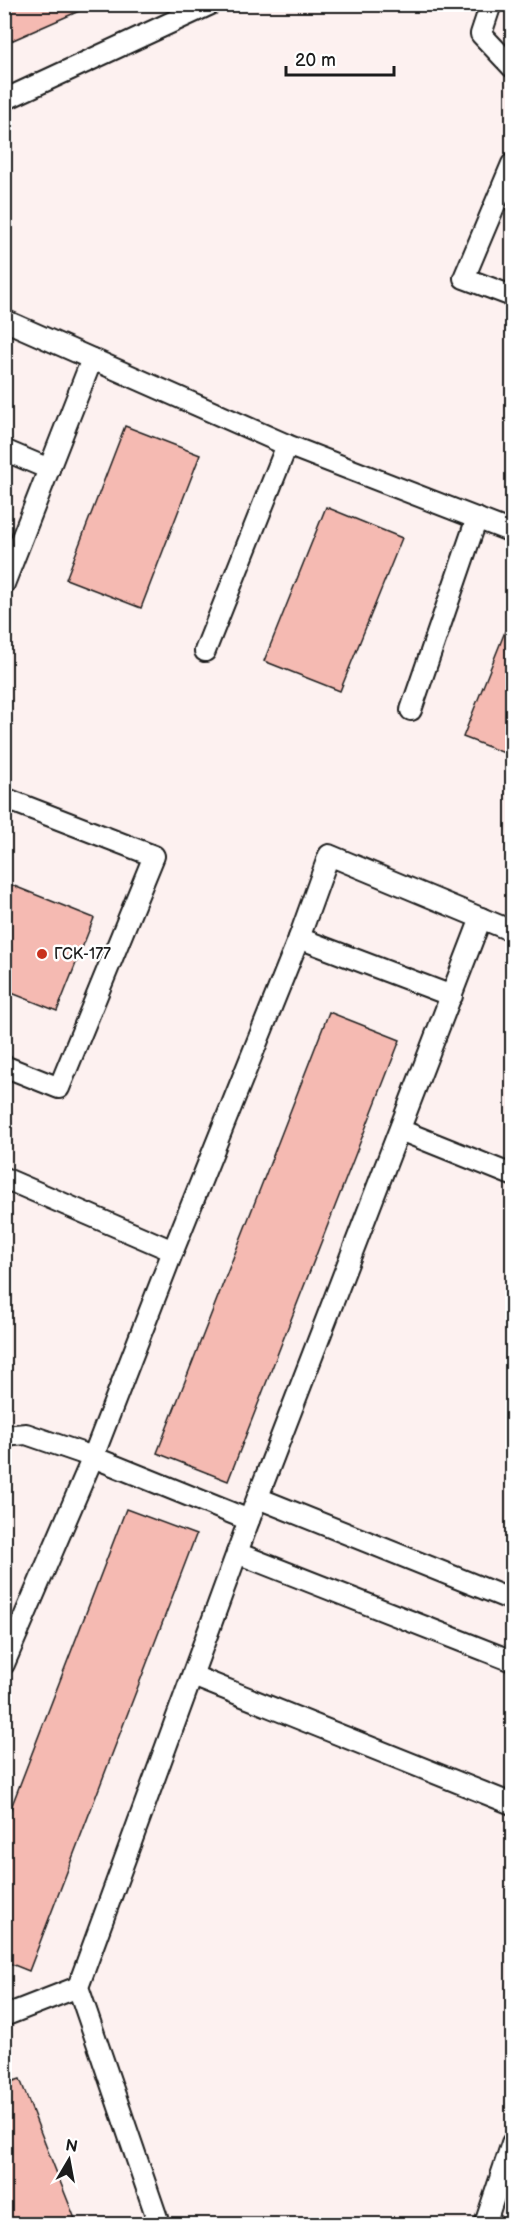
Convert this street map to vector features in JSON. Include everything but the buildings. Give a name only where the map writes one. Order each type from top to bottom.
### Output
[{"type":"lane","points":[[4,100],[211,4]]},
{"type":"lane","points":[[491,4],[481,34],[513,67]]},
{"type":"lane","points":[[513,164],[464,278],[513,296]]},
{"type":"lane","points":[[4,320],[287,445],[513,532]]},
{"type":"lane","points":[[4,584],[92,360]]},
{"type":"lane","points":[[206,651],[287,445]]},
{"type":"lane","points":[[4,450],[49,469]]},
{"type":"lane","points":[[411,710],[477,518]]},
{"type":"lane","points":[[4,798],[154,856],[59,1088],[4,1066]]},
{"type":"lane","points":[[4,1664],[93,1457],[299,938],[329,855],[513,930]]},
{"type":"lane","points":[[159,2224],[78,1987],[249,1520],[481,918]]},
{"type":"lane","points":[[299,938],[452,996]]},
{"type":"lane","points":[[400,1130],[513,1175]]},
{"type":"lane","points":[[4,1178],[173,1251]]},
{"type":"lane","points":[[4,1436],[26,1434],[93,1457],[249,1520]]},
{"type":"lane","points":[[258,1498],[513,1600]]},
{"type":"lane","points":[[237,1553],[513,1661]]},
{"type":"lane","points":[[193,1676],[513,1804]]},
{"type":"lane","points":[[4,2016],[78,1987]]},
{"type":"lane","points":[[485,2224],[513,2143]]},
{"type":"place","name":"ГСК-177","points":[[42,954]]}]
